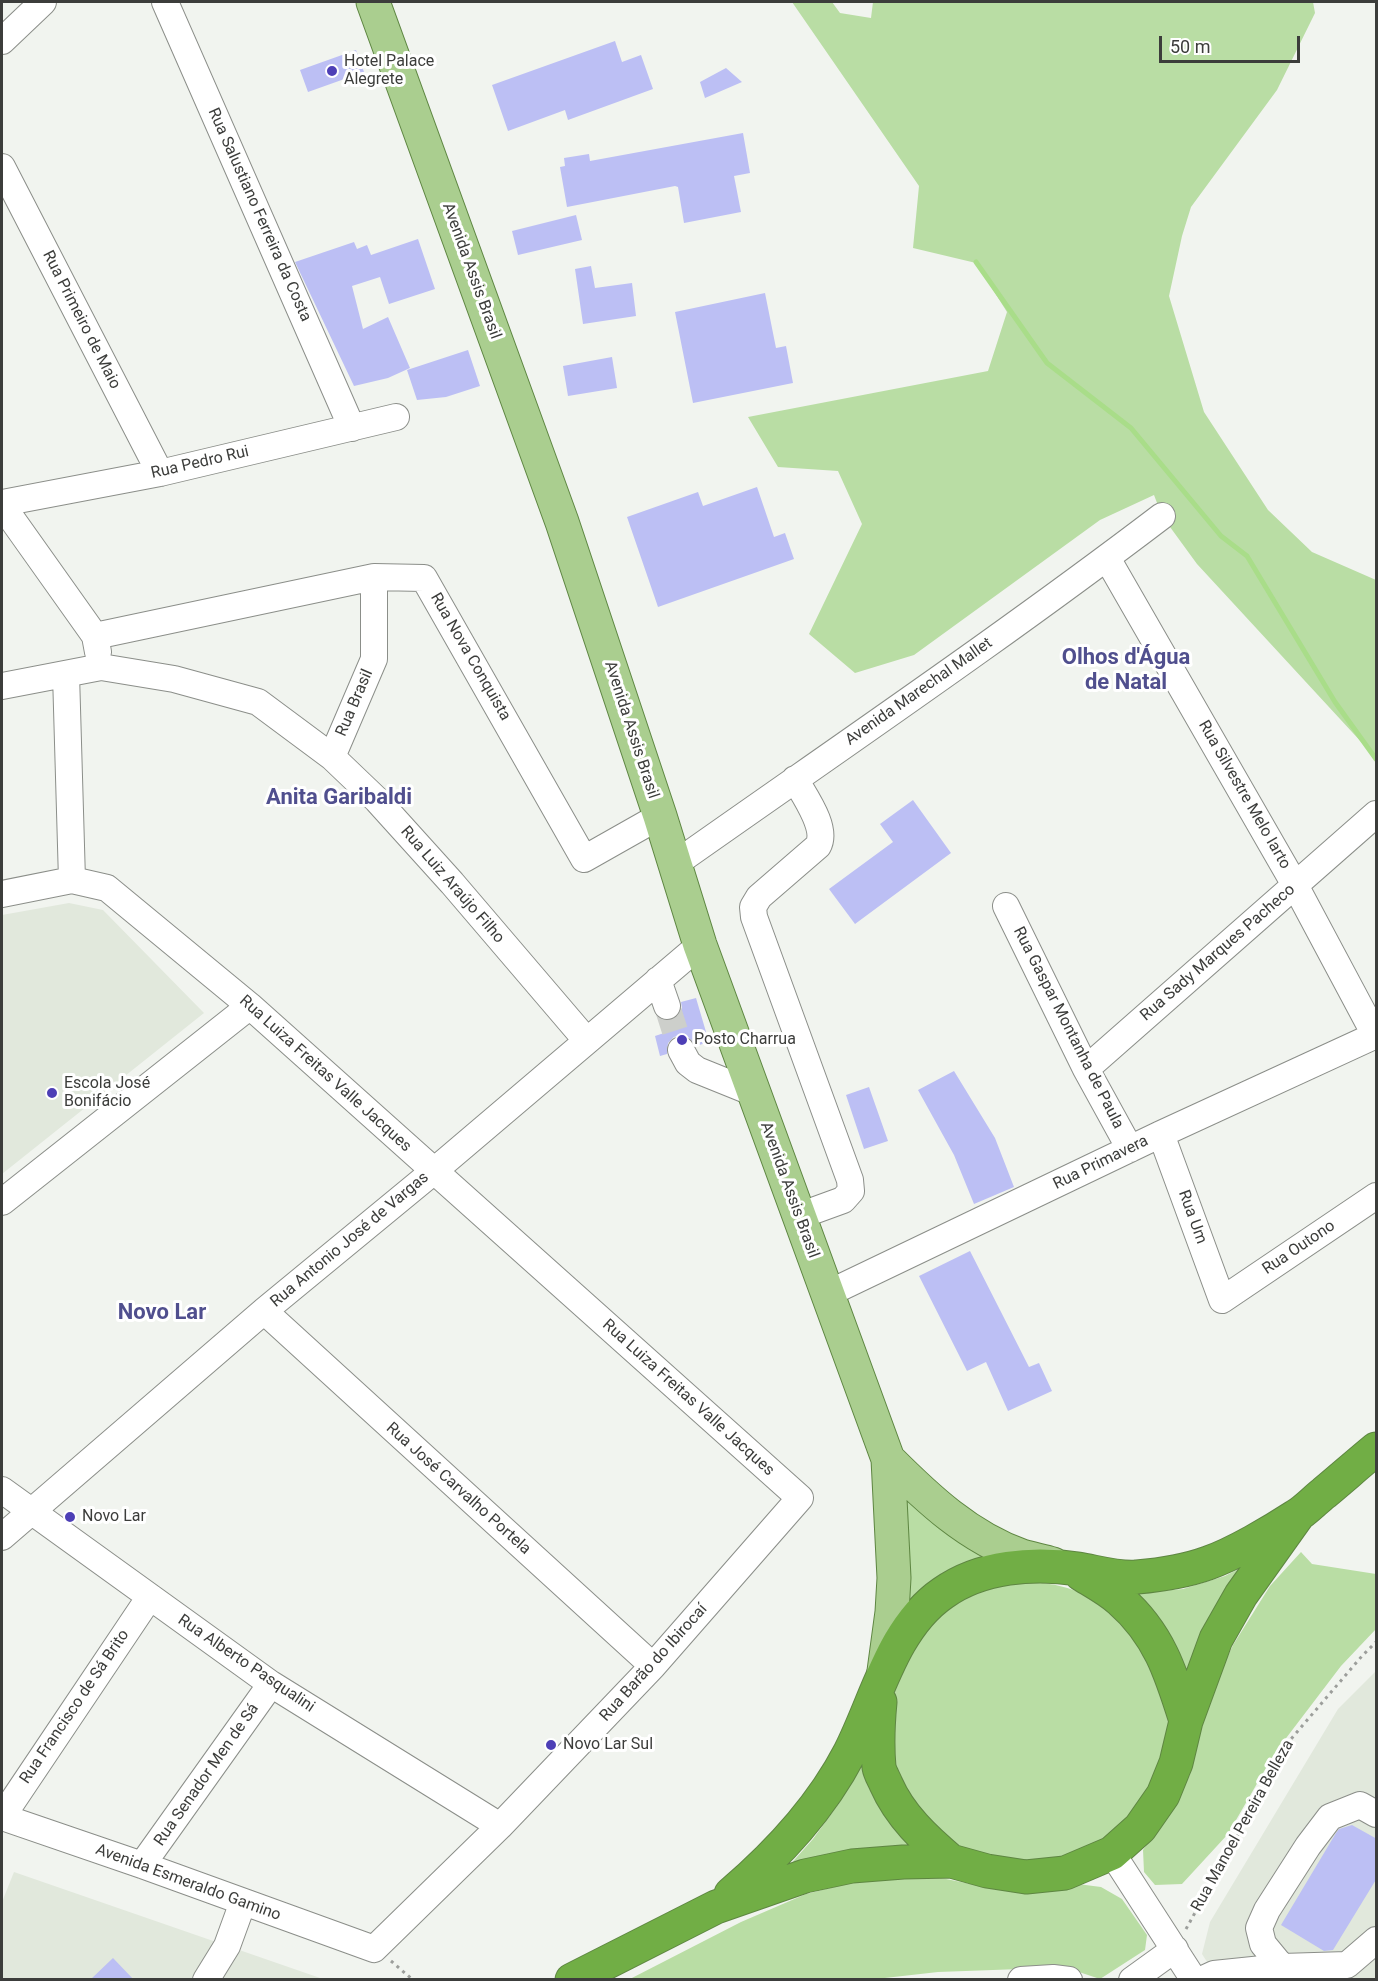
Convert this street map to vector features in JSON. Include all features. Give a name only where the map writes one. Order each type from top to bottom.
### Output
[{"type":"highway","points":[[716,1907],[765,1865],[828,1791],[850,1752],[902,1638],[913,1621],[942,1593],[967,1579],[992,1571],[1037,1566],[1072,1568],[1134,1578],[1209,1563],[1298,1515],[1377,1449]]},
{"type":"highway","points":[[572,1980],[716,1907],[805,1876],[852,1866],[903,1862],[951,1862],[1026,1877],[1065,1873],[1112,1853],[1140,1828],[1163,1796],[1176,1763],[1186,1721],[1221,1630],[1241,1595],[1298,1515]]},
{"type":"highway","points":[[1072,1568],[1119,1598],[1146,1625],[1161,1649],[1174,1680],[1186,1721]]},
{"type":"highway","points":[[883,1679],[878,1725],[879,1769],[904,1816],[931,1845],[951,1862]]},
{"type":"main road","name":"Avenida Assis Brasil","points":[[374,2],[562,522],[660,816],[700,945],[888,1459],[894,1578],[883,1679]]},
{"type":"main road","name":"Avenida Assis Brasil","points":[[888,1459],[927,1497],[954,1519],[989,1542],[1022,1556],[1072,1568]]},
{"type":"street","points":[[2,41],[43,2]]},
{"type":"street","name":"Rua Salustiano Ferreira da Costa","points":[[165,2],[352,428]]},
{"type":"street","name":"Rua Primeiro de Maio","points":[[2,167],[160,473]]},
{"type":"street","name":"Rua Pedro Rui","points":[[2,504],[160,473],[396,417]]},
{"type":"street","points":[[2,504],[95,636],[101,667]]},
{"type":"street","name":"Avenida Marechal Mallet","points":[[675,864],[1107,558],[1162,516]]},
{"type":"street","name":"Rua Silvestre Melo Iarto","points":[[1107,558],[1296,885],[1376,1035]]},
{"type":"street","name":"Rua Nova Conquista","points":[[95,636],[374,577],[424,578],[584,859],[660,816]]},
{"type":"street","name":"Rua Brasil","points":[[332,757],[374,659],[374,577]]},
{"type":"street","name":"Rua Luiz Araújo Filho","points":[[2,686],[101,667],[174,679],[258,702],[332,757],[377,800],[452,883],[587,1041]]},
{"type":"street","points":[[2,894],[72,880],[66,674]]},
{"type":"street","points":[[795,779],[821,829],[821,839],[818,846],[759,897],[753,907],[754,917],[850,1180],[850,1191],[843,1200],[799,1216]]},
{"type":"street","name":"Rua Sady Marques Pacheco","points":[[1086,1069],[1377,814]]},
{"type":"street","name":"Rua Luiza Freitas Valle Jacques","points":[[72,880],[107,888],[250,1006],[800,1498]]},
{"type":"street","name":"Rua Gaspar Montanha de Paula","points":[[1006,906],[1086,1069],[1130,1149]]},
{"type":"street","name":"Rua Antonio José de Vargas","points":[[2,1537],[264,1311],[434,1171],[700,945]]},
{"type":"street","points":[[658,980],[668,1006]]},
{"type":"street","points":[[2,1202],[250,1006]]},
{"type":"street","name":"Rua Primavera","points":[[827,1294],[1161,1134],[1376,1035]]},
{"type":"street","points":[[681,1050],[688,1063],[697,1070],[754,1093]]},
{"type":"street","name":"Rua Um","points":[[1161,1134],[1222,1300]]},
{"type":"street","name":"Rua Outono","points":[[1222,1300],[1377,1196]]},
{"type":"street","name":"Rua José Carvalho Portela","points":[[264,1311],[652,1666]]},
{"type":"street","name":"Rua Alberto Pasqualini","points":[[2,1490],[271,1684],[500,1826]]},
{"type":"street","name":"Rua Barão do Ibirocaí","points":[[374,1949],[500,1826],[652,1666],[800,1498]]},
{"type":"street","name":"Rua Francisco de Sá Brito","points":[[2,1817],[149,1598]]},
{"type":"street","name":"Rua Senador Men de Sá","points":[[142,1865],[271,1684]]},
{"type":"street","points":[[1282,1967],[1263,1944],[1258,1928],[1267,1910],[1308,1846],[1330,1817],[1360,1805],[1377,1814]]},
{"type":"street","name":"Avenida Esmeraldo Gamino","points":[[2,1817],[374,1949]]},
{"type":"street","points":[[1112,1853],[1194,1980]]},
{"type":"street","points":[[206,1980],[227,1946],[243,1902]]},
{"type":"street","points":[[1201,1980],[1215,1974],[1237,1971],[1347,1965],[1377,1940]]},
{"type":"street","points":[[1237,1971],[1263,1944]]},
{"type":"street","points":[[1132,1980],[1175,1949]]},
{"type":"street","points":[[1021,1980],[1053,1978],[1069,1980]]},
{"type":"path","name":"Rua Manoel Pereira Belleza","points":[[1175,1949],[1291,1739],[1362,1656],[1377,1642]]},
{"type":"path","points":[[374,1949],[413,1980]]},
{"type":"shaded area","name":"Escola José Bonifácio","points":[[69,903],[103,910],[204,1013],[2,1174],[2,915]]},
{"type":"shaded area","points":[[1376,1671],[1376,1979],[1218,1979],[1202,1954],[1210,1922],[1338,1709]]},
{"type":"shaded area","points":[[14,1872],[323,1979],[2,1980],[2,1902]]},
{"type":"green space","points":[[792,2],[832,2],[840,13],[871,18],[873,2],[1313,2],[1315,13],[1277,90],[1191,207],[1169,296],[1204,412],[1268,510],[1312,552],[1376,580],[1376,758],[1197,564],[1162,516],[1154,495],[1100,520],[914,655],[855,673],[809,634],[862,524],[838,471],[778,467],[748,417],[988,371],[1007,312],[976,263],[913,248],[919,186]]},
{"type":"green space","points":[[895,1479],[995,1561],[901,1613]]},
{"type":"green space","points":[[1301,1552],[1312,1564],[1376,1574],[1376,1629],[1341,1666],[1274,1754],[1228,1834],[1182,1884],[1155,1885],[1144,1872],[1143,1850],[1165,1820],[1190,1775],[1196,1726],[1233,1645],[1270,1586]]},
{"type":"green space","points":[[1258,1559],[1186,1681],[1128,1594],[1183,1589],[1225,1576]]},
{"type":"green space","points":[[1027,1582],[1055,1585],[1081,1593],[1105,1606],[1127,1623],[1144,1645],[1157,1669],[1165,1695],[1168,1723],[1165,1751],[1157,1777],[1144,1801],[1127,1823],[1105,1840],[1081,1853],[1055,1861],[1027,1864],[999,1861],[973,1853],[949,1840],[927,1823],[910,1801],[897,1777],[889,1751],[886,1723],[889,1695],[897,1669],[910,1645],[927,1623],[949,1606],[973,1593],[999,1585]]},
{"type":"green space","points":[[864,1756],[877,1803],[894,1826],[923,1852],[779,1877],[813,1839],[840,1802]]},
{"type":"green space","points":[[941,1878],[1006,1891],[1070,1883],[1101,1887],[1122,1899],[1147,1935],[1145,1950],[1100,1979],[1079,1972],[1048,1968],[938,1972],[867,1980],[628,1980],[741,1922],[806,1894],[862,1880]]},
{"type":"building","points":[[615,41],[622,62],[641,55],[653,89],[568,120],[565,110],[508,131],[492,85]]},
{"type":"building","name":"Hotel Palace Alegrete","points":[[356,50],[364,72],[308,92],[300,70]]},
{"type":"building","points":[[726,68],[742,82],[705,98],[700,82]]},
{"type":"building","points":[[743,133],[750,173],[734,176],[741,212],[684,223],[678,187],[675,186],[567,207],[560,167],[565,166],[564,158],[589,154],[590,161]]},
{"type":"building","points":[[576,215],[582,240],[518,255],[512,231]]},
{"type":"building","points":[[418,239],[435,289],[389,304],[380,277],[352,286],[363,329],[388,317],[410,368],[388,378],[354,386],[295,262],[354,242],[357,249],[367,245],[371,255]]},
{"type":"building","points":[[591,266],[595,288],[632,283],[636,316],[583,324],[575,269]]},
{"type":"building","points":[[765,293],[776,348],[786,346],[793,383],[693,403],[675,312]]},
{"type":"building","points":[[468,350],[480,386],[446,397],[417,400],[407,370]]},
{"type":"building","points":[[612,357],[617,388],[568,396],[563,366]]},
{"type":"building","points":[[757,487],[774,537],[785,533],[794,559],[658,607],[627,517],[698,492],[703,506]]},
{"type":"building","points":[[913,800],[951,853],[855,924],[829,889],[893,842],[880,824]]},
{"type":"building","points":[[696,998],[709,1042],[696,1046],[688,1037],[681,1035],[674,1037],[668,1043],[667,1054],[660,1056],[655,1036],[670,1031],[667,1021],[679,1015],[682,1008],[681,1002]]},
{"type":"building","points":[[954,1071],[995,1138],[1014,1187],[974,1204],[954,1155],[918,1090]]},
{"type":"building","points":[[869,1087],[888,1141],[864,1149],[846,1095]]},
{"type":"building","points":[[970,1251],[1029,1367],[1039,1363],[1052,1391],[1008,1411],[986,1362],[967,1371],[919,1276]]},
{"type":"building","points":[[1352,1825],[1377,1839],[1377,1878],[1333,1950],[1324,1951],[1281,1925],[1336,1833],[1339,1829]]},
{"type":"building","points":[[113,1958],[134,1980],[90,1980]]},
{"type":"waterway","points":[[976,262],[1047,363],[1131,428],[1221,536],[1247,556],[1335,702],[1376,759]]},
{"type":"tunnel","points":[[667,1006],[681,1050]]},
{"type":"place","name":"Hotel Palace Alegrete","points":[[332,71]]},
{"type":"place","name":"Posto Charrua","points":[[682,1040]]},
{"type":"place","name":"Escola José Bonifácio","points":[[52,1093]]},
{"type":"place","name":"Novo Lar","points":[[70,1517]]},
{"type":"place","name":"Novo Lar Sul","points":[[551,1745]]},
{"type":"district","name":"Olhos d'Água de Natal","points":[[1126,670]]},
{"type":"district","name":"Anita Garibaldi","points":[[339,798]]},
{"type":"district","name":"Novo Lar","points":[[162,1313]]}]
